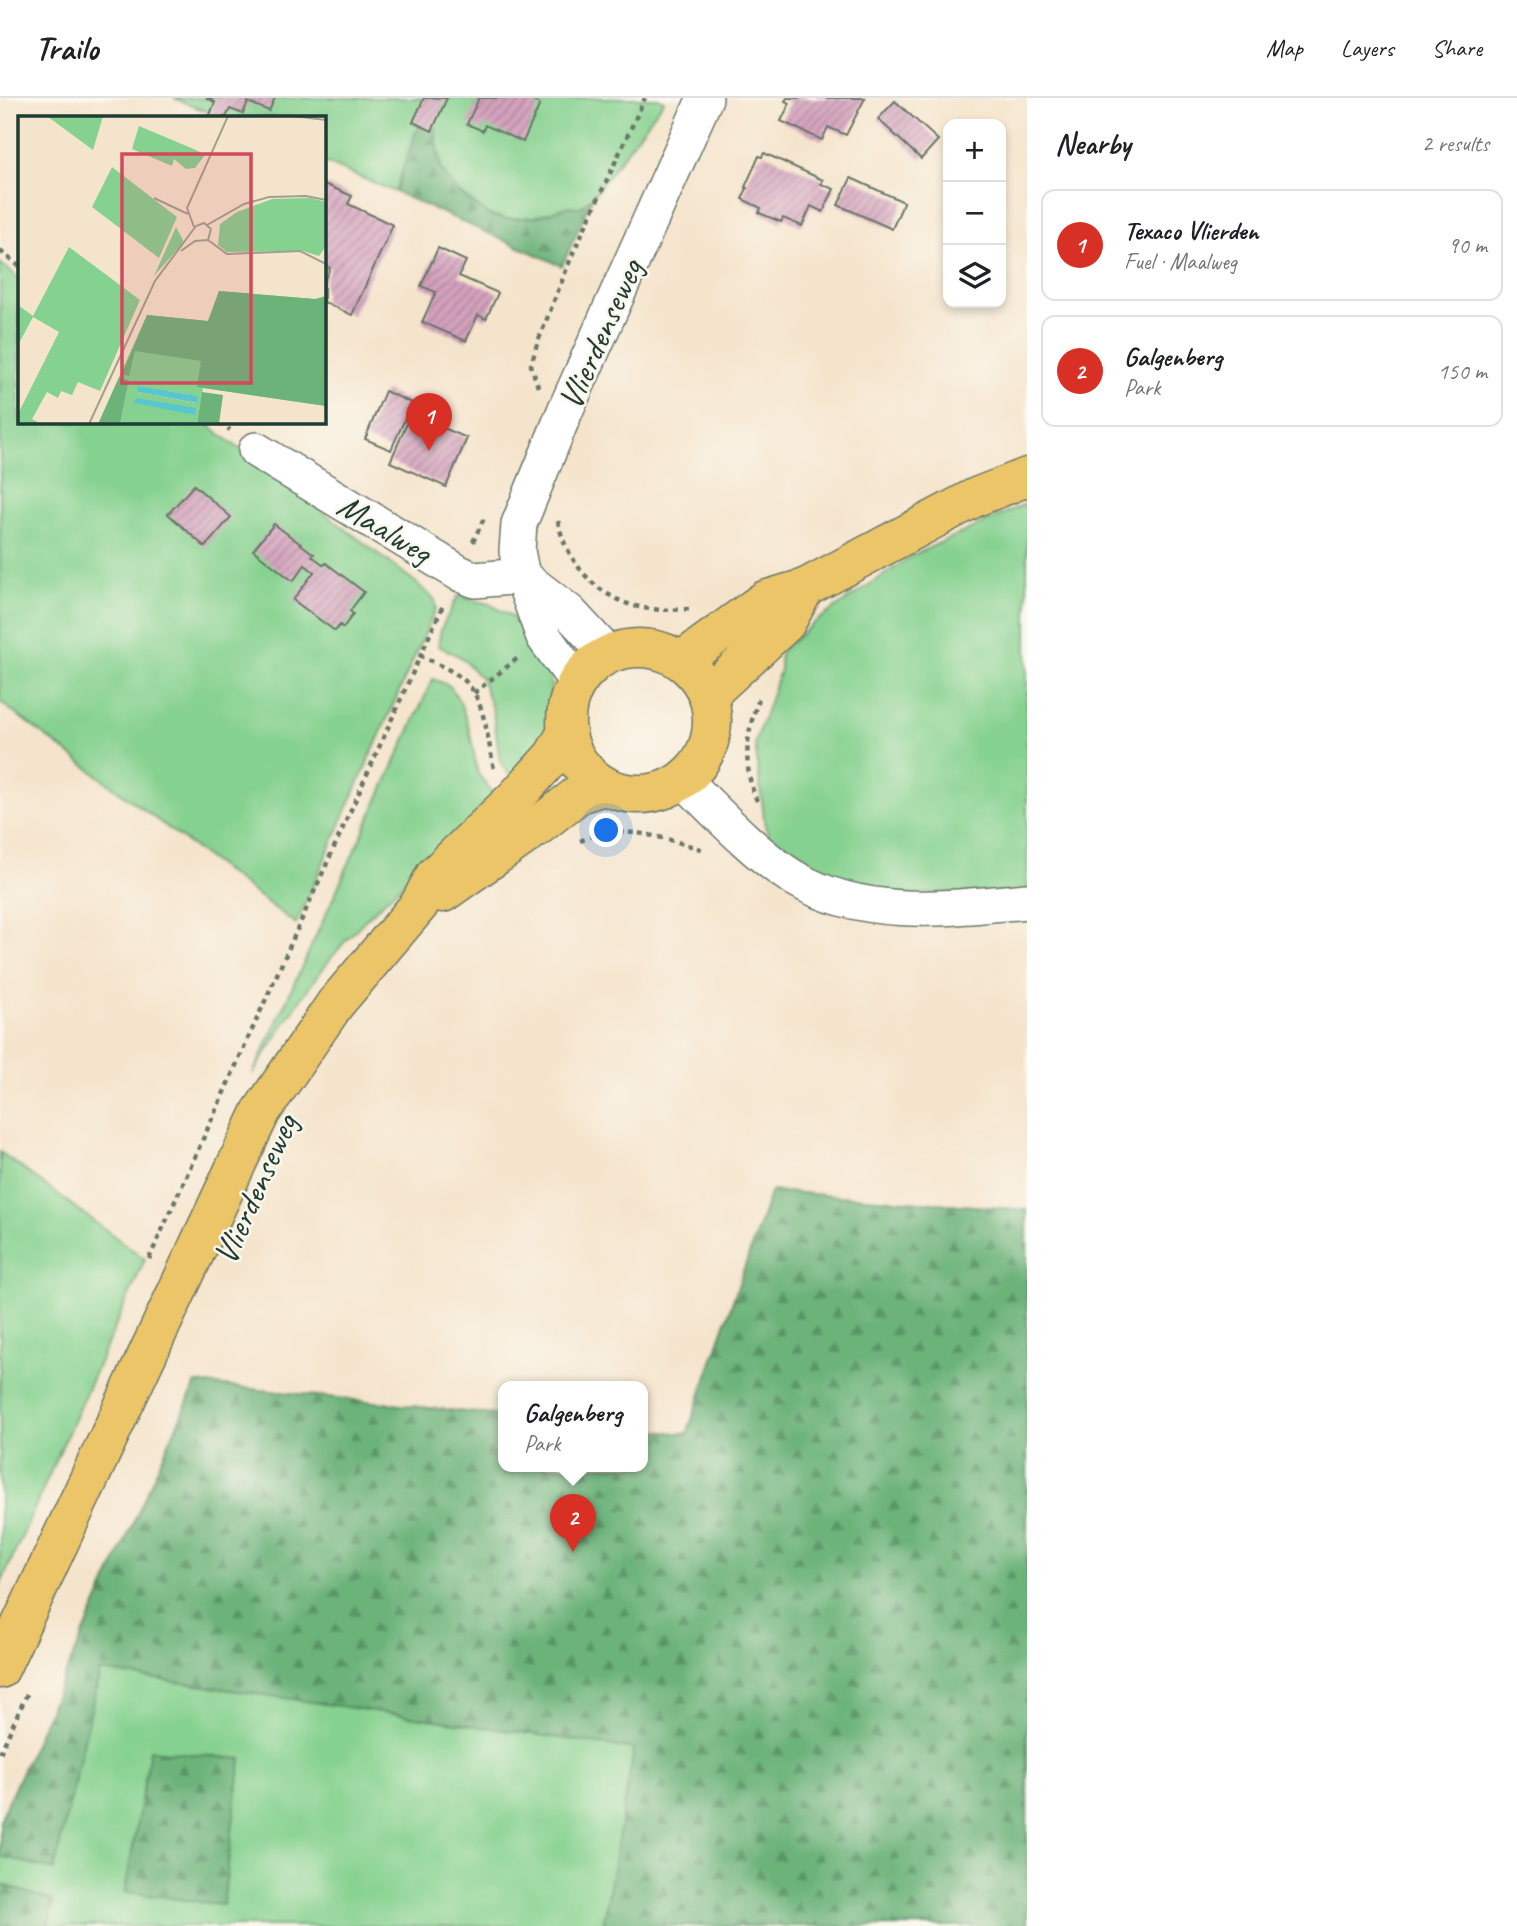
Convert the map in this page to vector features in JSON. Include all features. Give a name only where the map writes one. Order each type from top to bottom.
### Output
[{"type":"main road","points":[[681,660],[765,600],[805,588],[976,497],[1027,478]]},
{"type":"main road","points":[[708,695],[786,623],[805,588]]},
{"type":"main road","points":[[631,649],[655,650],[681,660],[695,674],[708,695],[713,724],[710,740],[695,768],[683,779],[663,790],[640,794],[604,786],[580,765],[570,746],[566,714],[577,682],[589,668],[608,654],[631,649]]},
{"type":"main road","name":"Vlierdenseweg","points":[[14,1679],[261,1112],[335,1004],[419,905],[435,874],[516,798],[553,756],[567,732]]},
{"type":"main road","name":"Vlierdenseweg","points":[[419,905],[448,890],[537,827],[579,793],[604,786]]},
{"type":"street","name":"Vlierdenseweg","points":[[577,682],[544,637],[522,576],[517,551],[519,524],[565,411],[705,98]]},
{"type":"street","name":"Maalweg","points":[[256,450],[459,573],[475,579],[522,576]]},
{"type":"street","points":[[522,576],[569,612],[608,654]]},
{"type":"street","points":[[683,779],[736,830],[796,880],[840,898],[897,909],[1027,901]]},
{"type":"path","points":[[540,392],[531,365],[537,344],[573,253],[645,98]]},
{"type":"path","points":[[0,251],[18,265]]},
{"type":"path","name":"Vlierdenseweg","points":[[148,1263],[459,573]]},
{"type":"path","points":[[420,655],[465,681],[474,693]]},
{"type":"path","points":[[569,846],[594,835],[614,831],[661,837],[708,852]]},
{"type":"path","points":[[0,1753],[14,1679]]},
{"type":"green space","points":[[174,98],[658,98],[664,101],[593,196],[580,208],[570,206],[535,217],[507,219],[489,215],[459,193],[441,170],[434,123],[416,132],[395,192],[326,163],[326,116],[217,116]]},
{"type":"green space","points":[[428,122],[434,124],[441,170],[459,193],[489,215],[507,219],[535,217],[570,206],[580,208],[593,196],[562,266],[395,192],[416,132]]},
{"type":"green space","points":[[0,263],[18,277],[18,424],[207,424],[414,581],[435,600],[436,608],[296,924],[0,702]]},
{"type":"green space","points":[[1027,503],[1027,892],[896,894],[835,880],[785,856],[774,848],[765,826],[755,743],[780,670],[780,652],[815,622],[913,555]]},
{"type":"green space","points":[[458,596],[489,604],[508,614],[530,630],[548,657],[552,695],[550,728],[514,782],[500,761],[493,711],[481,678],[461,657],[438,646],[441,629]]},
{"type":"green space","points":[[433,679],[450,686],[460,702],[469,728],[478,774],[496,796],[376,909],[329,960],[253,1074]]},
{"type":"green space","points":[[0,1152],[145,1259],[0,1586]]},
{"type":"green space","points":[[771,1191],[1027,1210],[1027,1926],[48,1926],[53,1901],[0,1884],[0,1821],[196,1383],[498,1415],[498,1472],[648,1472],[648,1430],[687,1434]]},
{"type":"green space","points":[[771,1191],[1027,1210],[1027,1926],[603,1926],[634,1749],[100,1671],[54,1870],[0,1856],[0,1820],[196,1383],[498,1415],[498,1472],[648,1472],[648,1430],[687,1434]]},
{"type":"green space","points":[[150,1750],[241,1759],[223,1905],[125,1892]]},
{"type":"green space","points":[[0,1884],[53,1901],[48,1926],[0,1926]]},
{"type":"building","points":[[206,98],[275,98],[269,111],[248,102],[243,114],[230,109],[226,116],[209,116],[215,102]]},
{"type":"building","points":[[424,98],[447,98],[432,131],[413,122]]},
{"type":"building","points":[[479,98],[527,98],[540,104],[523,142],[485,125],[483,131],[467,124]]},
{"type":"building","points":[[787,98],[865,98],[846,135],[828,127],[822,140],[781,121],[790,103],[785,101]]},
{"type":"building","points":[[895,101],[938,140],[921,159],[878,119]]},
{"type":"building","points":[[764,153],[823,180],[821,184],[834,189],[823,212],[811,206],[802,226],[783,218],[781,222],[759,213],[761,208],[742,199],[759,156],[762,157]]},
{"type":"building","points":[[851,178],[904,202],[892,229],[838,205]]},
{"type":"building","points":[[326,185],[352,196],[348,204],[393,225],[352,315],[326,303],[326,277],[330,268],[326,266]]},
{"type":"building","points":[[438,248],[466,261],[459,276],[498,293],[486,319],[478,315],[466,341],[422,322],[436,292],[421,286]]},
{"type":"building","points":[[385,391],[412,403],[391,450],[365,439]]},
{"type":"building","points":[[411,414],[467,438],[446,487],[390,462]]},
{"type":"building","points":[[194,485],[231,517],[205,547],[168,514]]},
{"type":"building","points":[[274,524],[314,554],[312,556],[324,565],[326,563],[364,592],[350,611],[353,614],[343,628],[340,625],[335,631],[293,600],[314,572],[305,565],[293,581],[253,550]]},
{"type":"place","name":"Texaco Vlierden","points":[[429,451]]},
{"type":"place","name":"Galgenberg","points":[[573,1552]]}]
